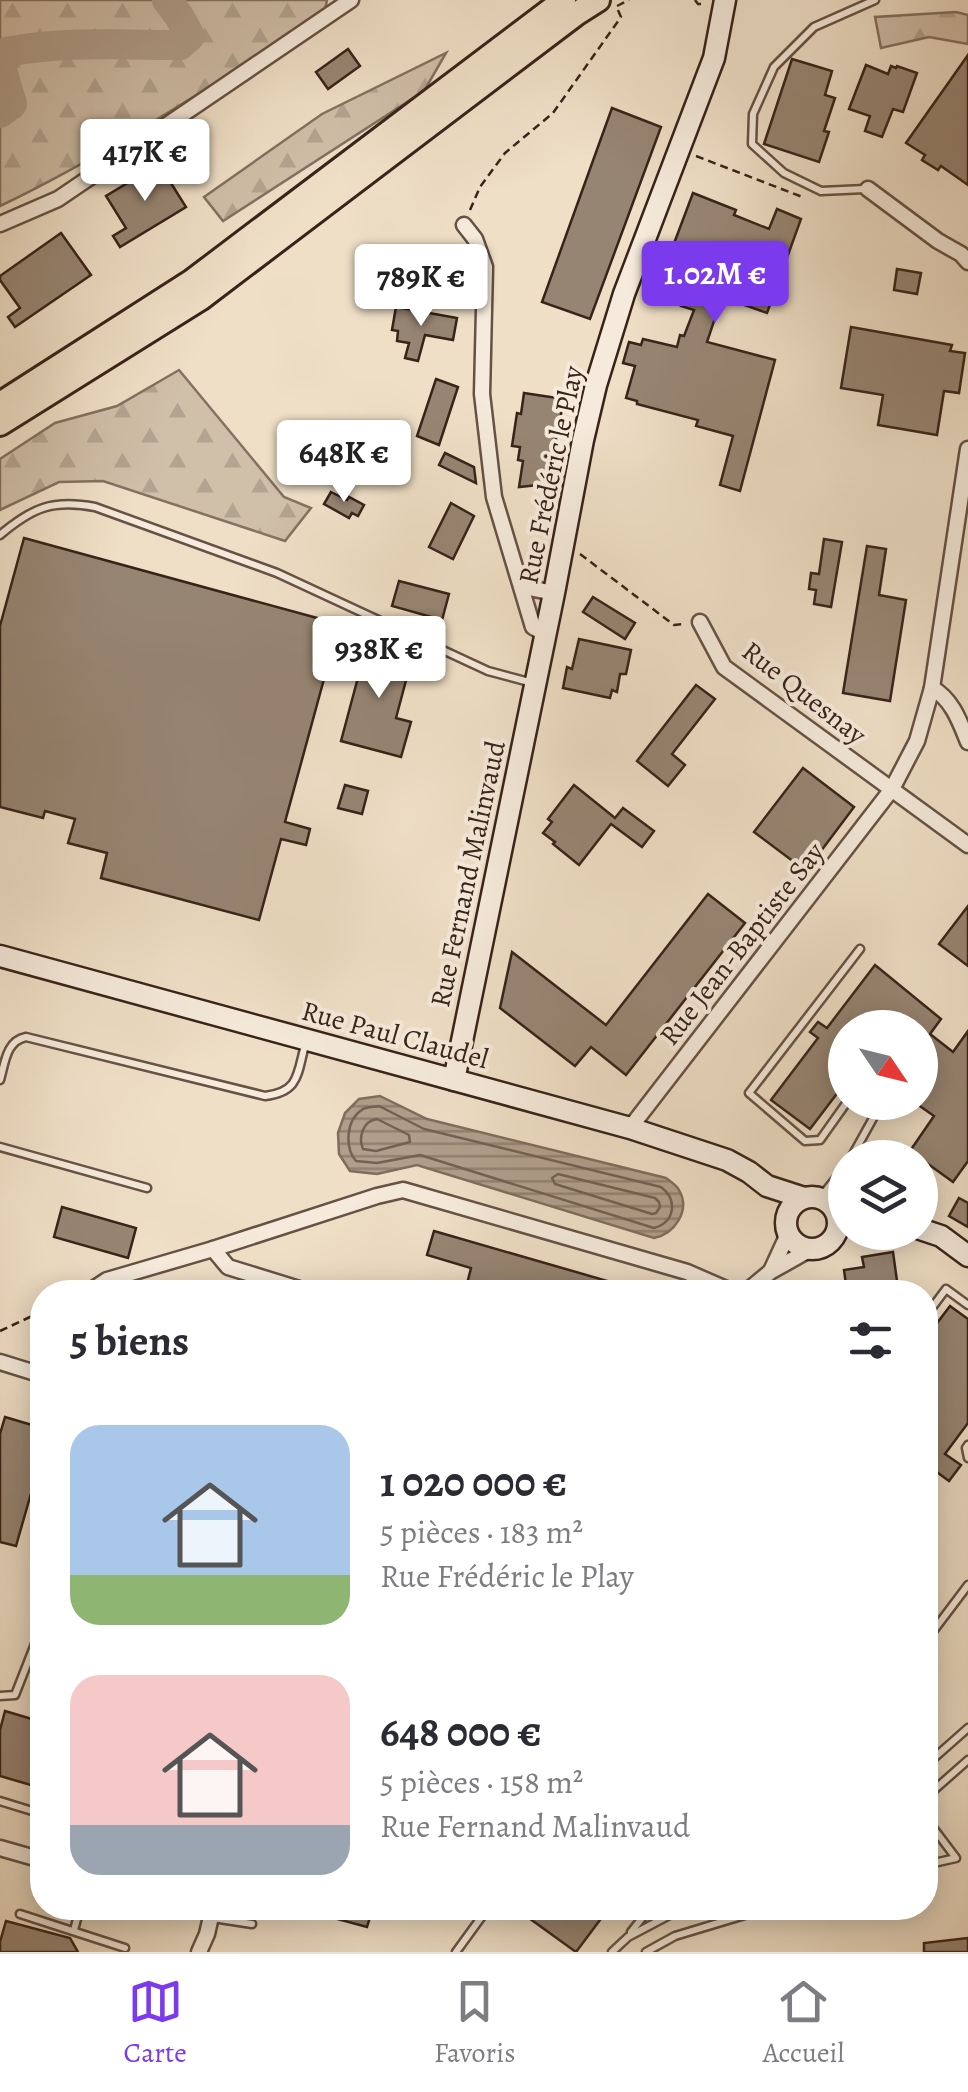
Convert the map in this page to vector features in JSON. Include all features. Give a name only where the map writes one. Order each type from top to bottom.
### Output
[{"type":"main road","points":[[0,404],[192,281],[564,0]]},
{"type":"main road","points":[[0,424],[200,299],[576,14],[607,3]]},
{"type":"street","points":[[0,224],[58,199],[351,0]]},
{"type":"street","name":"Rue Frédéric le Play","points":[[546,634],[583,440],[605,355],[717,46],[709,1]]},
{"type":"street","points":[[868,189],[968,262]]},
{"type":"street","points":[[464,225],[482,253],[485,267],[482,394],[494,497],[533,627],[546,634]]},
{"type":"street","name":"Rue Jean-Baptiste Say","points":[[630,1128],[892,789],[917,741],[932,688],[968,449]]},
{"type":"street","points":[[516,572],[534,589],[554,593]]},
{"type":"street","name":"Rue Quesnay","points":[[700,622],[724,668],[968,846]]},
{"type":"street","name":"Rue Fernand Malinvaud","points":[[454,1080],[546,634]]},
{"type":"street","points":[[932,688],[940,692],[958,716],[968,742]]},
{"type":"street","name":"Rue Paul Claudel","points":[[0,956],[630,1128],[726,1160],[767,1186],[825,1203]]},
{"type":"street","name":"Rue Paul Claudel","points":[[767,1186],[787,1227]]},
{"type":"street","points":[[107,1280],[403,1190],[705,1280]]},
{"type":"street","points":[[764,1280],[770,1272],[792,1206],[825,1203]]},
{"type":"street","points":[[787,1227],[802,1247],[811,1249]]},
{"type":"street","points":[[938,1235],[968,1256]]},
{"type":"street","points":[[770,1272],[828,1243]]},
{"type":"street","points":[[213,1250],[228,1267],[270,1280]]},
{"type":"street","points":[[0,1362],[30,1371]]},
{"type":"street","points":[[0,1848],[30,1857]]},
{"type":"street","points":[[199,1952],[209,1920]]},
{"type":"street","points":[[207,1934],[211,1952]]},
{"type":"lane","points":[[868,189],[820,192],[784,172],[752,144],[753,114],[774,67],[814,27],[875,0]]},
{"type":"lane","points":[[0,535],[33,510],[52,505],[94,507],[277,573],[488,671],[536,683]]},
{"type":"lane","points":[[834,1120],[820,1140],[805,1141],[749,1093],[860,948]]},
{"type":"lane","points":[[0,1080],[11,1044],[26,1036],[265,1096],[282,1094],[292,1087],[306,1039]]},
{"type":"lane","points":[[0,1147],[147,1188]]},
{"type":"lane","points":[[938,1300],[946,1289],[968,1305]]},
{"type":"lane","points":[[968,1445],[968,1458]]},
{"type":"lane","points":[[938,1625],[968,1585]]},
{"type":"lane","points":[[0,1696],[16,1695],[30,1658]]},
{"type":"lane","points":[[938,1755],[968,1728]]},
{"type":"lane","points":[[938,1787],[968,1760]]},
{"type":"lane","points":[[0,1801],[30,1810]]},
{"type":"lane","points":[[938,1834],[956,1858],[938,1862]]},
{"type":"lane","points":[[20,1914],[30,1917]]},
{"type":"lane","points":[[40,1920],[125,1948]]},
{"type":"lane","points":[[74,1930],[77,1920]]},
{"type":"lane","points":[[240,1920],[252,1924]]},
{"type":"lane","points":[[456,1952],[479,1920]]},
{"type":"lane","points":[[612,1952],[641,1920]]},
{"type":"lane","points":[[628,1937],[660,1920]]},
{"type":"lane","points":[[646,1952],[676,1936],[729,1920]]},
{"type":"path","points":[[464,225],[480,188],[504,153],[552,112],[621,17],[607,3]]},
{"type":"path","points":[[696,156],[731,170]]},
{"type":"path","points":[[579,553],[674,625],[700,622]]},
{"type":"path","points":[[0,1331],[30,1318]]},
{"type":"green space","points":[[0,0],[327,0],[324,14],[205,90],[83,163],[0,206]]},
{"type":"green space","points":[[956,12],[968,15],[968,44],[929,37],[881,48],[875,17]]},
{"type":"green space","points":[[446,53],[424,91],[223,221],[204,197],[322,114]]},
{"type":"green space","points":[[179,370],[284,497],[311,508],[285,541],[103,481],[59,482],[0,510],[0,459],[55,423],[117,406]]},
{"type":"water","points":[[380,1096],[427,1119],[666,1178],[679,1190],[682,1213],[674,1227],[654,1238],[417,1165],[377,1174],[350,1171],[339,1154],[338,1133],[345,1113],[359,1099]]},
{"type":"building","points":[[348,49],[360,66],[328,89],[316,72]]},
{"type":"building","points":[[968,55],[968,185],[941,166],[938,170],[922,160],[925,155],[906,143]]},
{"type":"building","points":[[792,59],[832,71],[825,95],[835,98],[819,162],[764,144]]},
{"type":"building","points":[[866,65],[888,74],[891,66],[917,73],[903,112],[893,109],[882,137],[865,131],[870,116],[849,109]]},
{"type":"building","points":[[612,108],[661,127],[590,319],[542,302]]},
{"type":"building","points":[[159,164],[186,207],[120,247],[113,236],[126,228],[106,196]]},
{"type":"building","points":[[693,193],[736,210],[734,215],[769,229],[777,209],[801,219],[767,313],[722,297],[707,342],[775,360],[740,491],[720,485],[733,436],[696,426],[698,420],[626,398],[635,366],[623,363],[629,342],[641,345],[643,339],[677,347],[694,310],[681,306],[684,296],[658,286]]},
{"type":"building","points":[[61,233],[91,275],[15,327],[8,317],[20,308],[0,276]]},
{"type":"building","points":[[897,269],[921,273],[917,294],[894,290]]},
{"type":"building","points":[[396,307],[457,318],[453,340],[425,335],[418,361],[405,358],[409,343],[397,341],[398,331],[392,330]]},
{"type":"building","points":[[851,327],[952,345],[950,351],[965,353],[959,393],[944,391],[937,435],[878,425],[883,395],[841,388]]},
{"type":"building","points":[[436,379],[458,387],[439,445],[417,436]]},
{"type":"building","points":[[524,393],[564,399],[547,484],[519,487],[523,461],[518,460],[520,447],[512,446]]},
{"type":"building","points":[[445,453],[474,467],[476,483],[439,465]]},
{"type":"building","points":[[331,492],[364,505],[358,516],[352,513],[349,518],[324,504]]},
{"type":"building","points":[[451,503],[474,516],[453,559],[429,547]]},
{"type":"building","points":[[24,538],[339,624],[285,822],[310,829],[306,845],[281,839],[259,920],[101,878],[107,853],[68,843],[75,819],[45,811],[43,818],[0,807],[0,626]]},
{"type":"building","points":[[824,539],[842,542],[831,607],[814,604],[816,590],[809,589],[811,573],[819,574]]},
{"type":"building","points":[[867,546],[886,549],[879,595],[906,600],[890,701],[843,693]]},
{"type":"building","points":[[399,581],[449,594],[442,620],[392,606]]},
{"type":"building","points":[[593,597],[635,623],[625,639],[583,612]]},
{"type":"building","points":[[579,639],[631,650],[626,674],[620,674],[617,692],[612,690],[610,698],[563,688]]},
{"type":"building","points":[[368,640],[413,654],[396,718],[411,722],[401,757],[341,741]]},
{"type":"building","points":[[696,685],[715,699],[672,754],[685,765],[668,786],[637,761]]},
{"type":"building","points":[[803,768],[854,807],[806,871],[754,832]]},
{"type":"building","points":[[345,785],[368,791],[362,814],[338,808]]},
{"type":"building","points":[[574,785],[615,818],[623,808],[654,831],[642,847],[611,824],[579,865],[543,833],[552,822],[548,819]]},
{"type":"building","points":[[708,894],[745,923],[626,1075],[591,1047],[575,1066],[500,1008],[512,952],[606,1025]]},
{"type":"building","points":[[968,906],[968,966],[939,944]]},
{"type":"building","points":[[875,965],[930,1010],[841,1010]]},
{"type":"building","points":[[818,1022],[827,1028],[828,1105],[810,1129],[771,1100],[818,1038],[810,1032]]},
{"type":"building","points":[[968,1031],[968,1161],[953,1182],[938,1171],[938,1140],[918,1140],[931,1120],[938,1120],[938,1040],[953,1052]]},
{"type":"building","points":[[959,1198],[968,1203],[968,1227],[949,1216]]},
{"type":"building","points":[[62,1207],[136,1228],[128,1258],[54,1237]]},
{"type":"building","points":[[434,1231],[604,1280],[468,1280],[471,1268],[427,1255]]},
{"type":"building","points":[[893,1252],[897,1280],[845,1280],[844,1270],[864,1267],[862,1257]]},
{"type":"building","points":[[950,1306],[968,1319],[968,1423],[945,1454],[961,1465],[949,1481],[938,1473],[938,1322]]},
{"type":"building","points":[[5,1417],[30,1424],[30,1497],[16,1546],[0,1542],[0,1434]]},
{"type":"building","points":[[5,1711],[30,1718],[30,1785],[0,1776],[0,1730]]},
{"type":"building","points":[[341,1920],[369,1920],[367,1927]]},
{"type":"building","points":[[532,1920],[600,1920],[576,1952]]},
{"type":"building","points":[[6,1921],[70,1938],[78,1952],[0,1952]]},
{"type":"building","points":[[968,1938],[968,1952],[924,1952],[924,1943]]},
{"type":"waterway","points":[[0,113],[12,104],[2,70],[6,52],[71,45],[180,45],[190,36],[167,0]]}]
